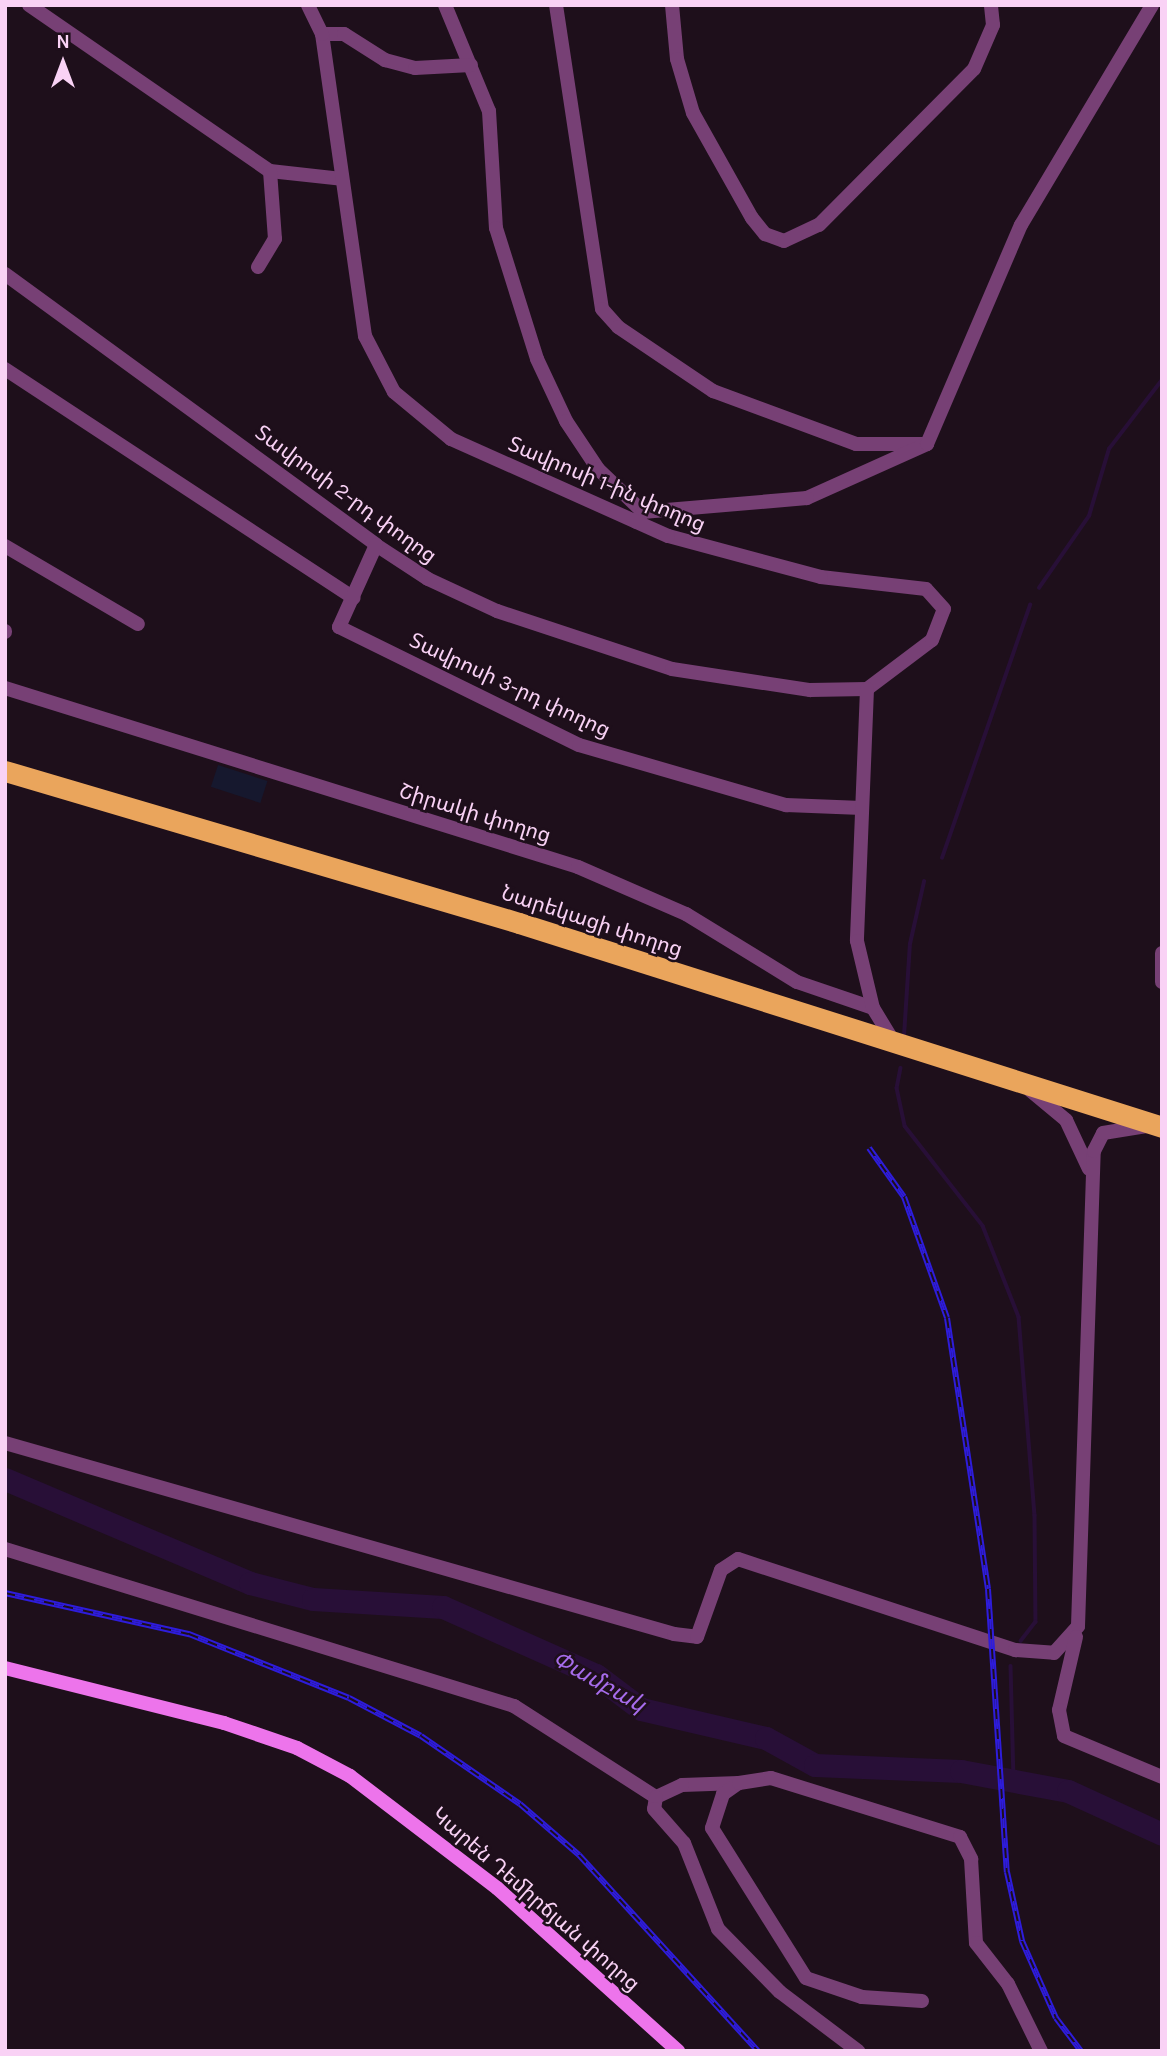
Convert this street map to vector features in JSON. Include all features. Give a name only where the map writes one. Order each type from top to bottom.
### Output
[{"type":"highway","name":"Նարեկացի փողոց","points":[[5,771],[353,871],[1158,1125]]},
{"type":"main road","name":"Կարեն Դեմիրճյան փողոց","points":[[5,1668],[224,1723],[297,1748],[350,1776],[497,1888],[678,2051]]},
{"type":"street","points":[[29,5],[270,171],[342,179]]},
{"type":"street","name":"Տավրոսի 1-ին փողոց","points":[[309,5],[323,34],[366,336],[394,392],[451,439],[757,564],[926,589],[938,597],[944,609],[932,640],[867,689]]},
{"type":"street","points":[[445,5],[489,111],[496,228],[537,359],[566,421],[598,468],[639,517],[807,498],[928,444],[1021,225],[1152,5]]},
{"type":"street","points":[[555,5],[602,309],[618,327],[713,391],[856,444],[928,444]]},
{"type":"street","points":[[672,5],[677,59],[693,113],[752,218],[765,234],[784,241],[819,225],[974,69],[993,25],[991,5]]},
{"type":"street","points":[[323,34],[344,34],[384,60],[415,68],[471,65]]},
{"type":"street","points":[[258,267],[275,239],[270,171]]},
{"type":"street","name":"Տավրոսի 2-րդ փողոց","points":[[7,278],[376,545],[428,579],[498,611],[672,669],[810,690],[867,689]]},
{"type":"street","points":[[5,369],[353,598]]},
{"type":"street","name":"Տավրոսի 3-րդ փողոց","points":[[376,545],[339,627],[579,745],[786,805],[862,808]]},
{"type":"street","points":[[5,546],[138,624]]},
{"type":"street","name":"Շիրակի փողոց","points":[[5,688],[578,867],[686,914],[797,982],[873,1008]]},
{"type":"street","points":[[867,689],[857,941],[873,1008],[895,1044]]},
{"type":"street","points":[[1162,953],[1162,982]]},
{"type":"street","points":[[1019,1082],[1074,1130],[1092,1181]]},
{"type":"street","points":[[1158,1125],[1103,1133],[1094,1151],[1077,1633],[1059,1710],[1064,1736],[1162,1777]]},
{"type":"street","points":[[5,1443],[674,1634],[698,1637],[721,1570],[738,1559],[1040,1656],[1062,1649],[1077,1633]]},
{"type":"street","points":[[5,1549],[514,1706],[656,1797]]},
{"type":"street","points":[[656,1797],[682,1785],[739,1783],[771,1777],[960,1837],[973,1869],[976,1943],[1008,1984],[1041,2051]]},
{"type":"street","points":[[739,1783],[723,1794],[712,1828],[806,1978],[862,1997],[922,2001]]},
{"type":"street","points":[[656,1797],[654,1809],[684,1843],[718,1929],[780,1992],[859,2051]]},
{"type":"shaded area","points":[[218,765],[267,781],[260,803],[211,787]]},
{"type":"waterway","points":[[1039,588],[1089,516],[1109,449],[1162,380]]},
{"type":"waterway","points":[[942,858],[1030,605]]},
{"type":"waterway","points":[[904,1036],[910,944],[924,882]]},
{"type":"waterway","points":[[901,1068],[897,1088],[905,1126],[983,1226],[1019,1317],[1035,1515],[1036,1622],[1021,1641]]},
{"type":"waterway","name":"Փամբակ","points":[[5,1479],[250,1583],[313,1599],[443,1607],[596,1675],[641,1709],[766,1738],[815,1765],[961,1771],[1068,1791],[1162,1834]]},
{"type":"waterway","points":[[1011,1666],[1014,1781]]},
{"type":"railway","points":[[869,1148],[904,1197],[947,1318],[988,1589],[1007,1872],[1022,1941],[1056,2018],[1081,2051]]},
{"type":"railway","points":[[5,1593],[189,1634],[349,1698],[421,1736],[520,1804],[579,1855],[758,2051]]}]
